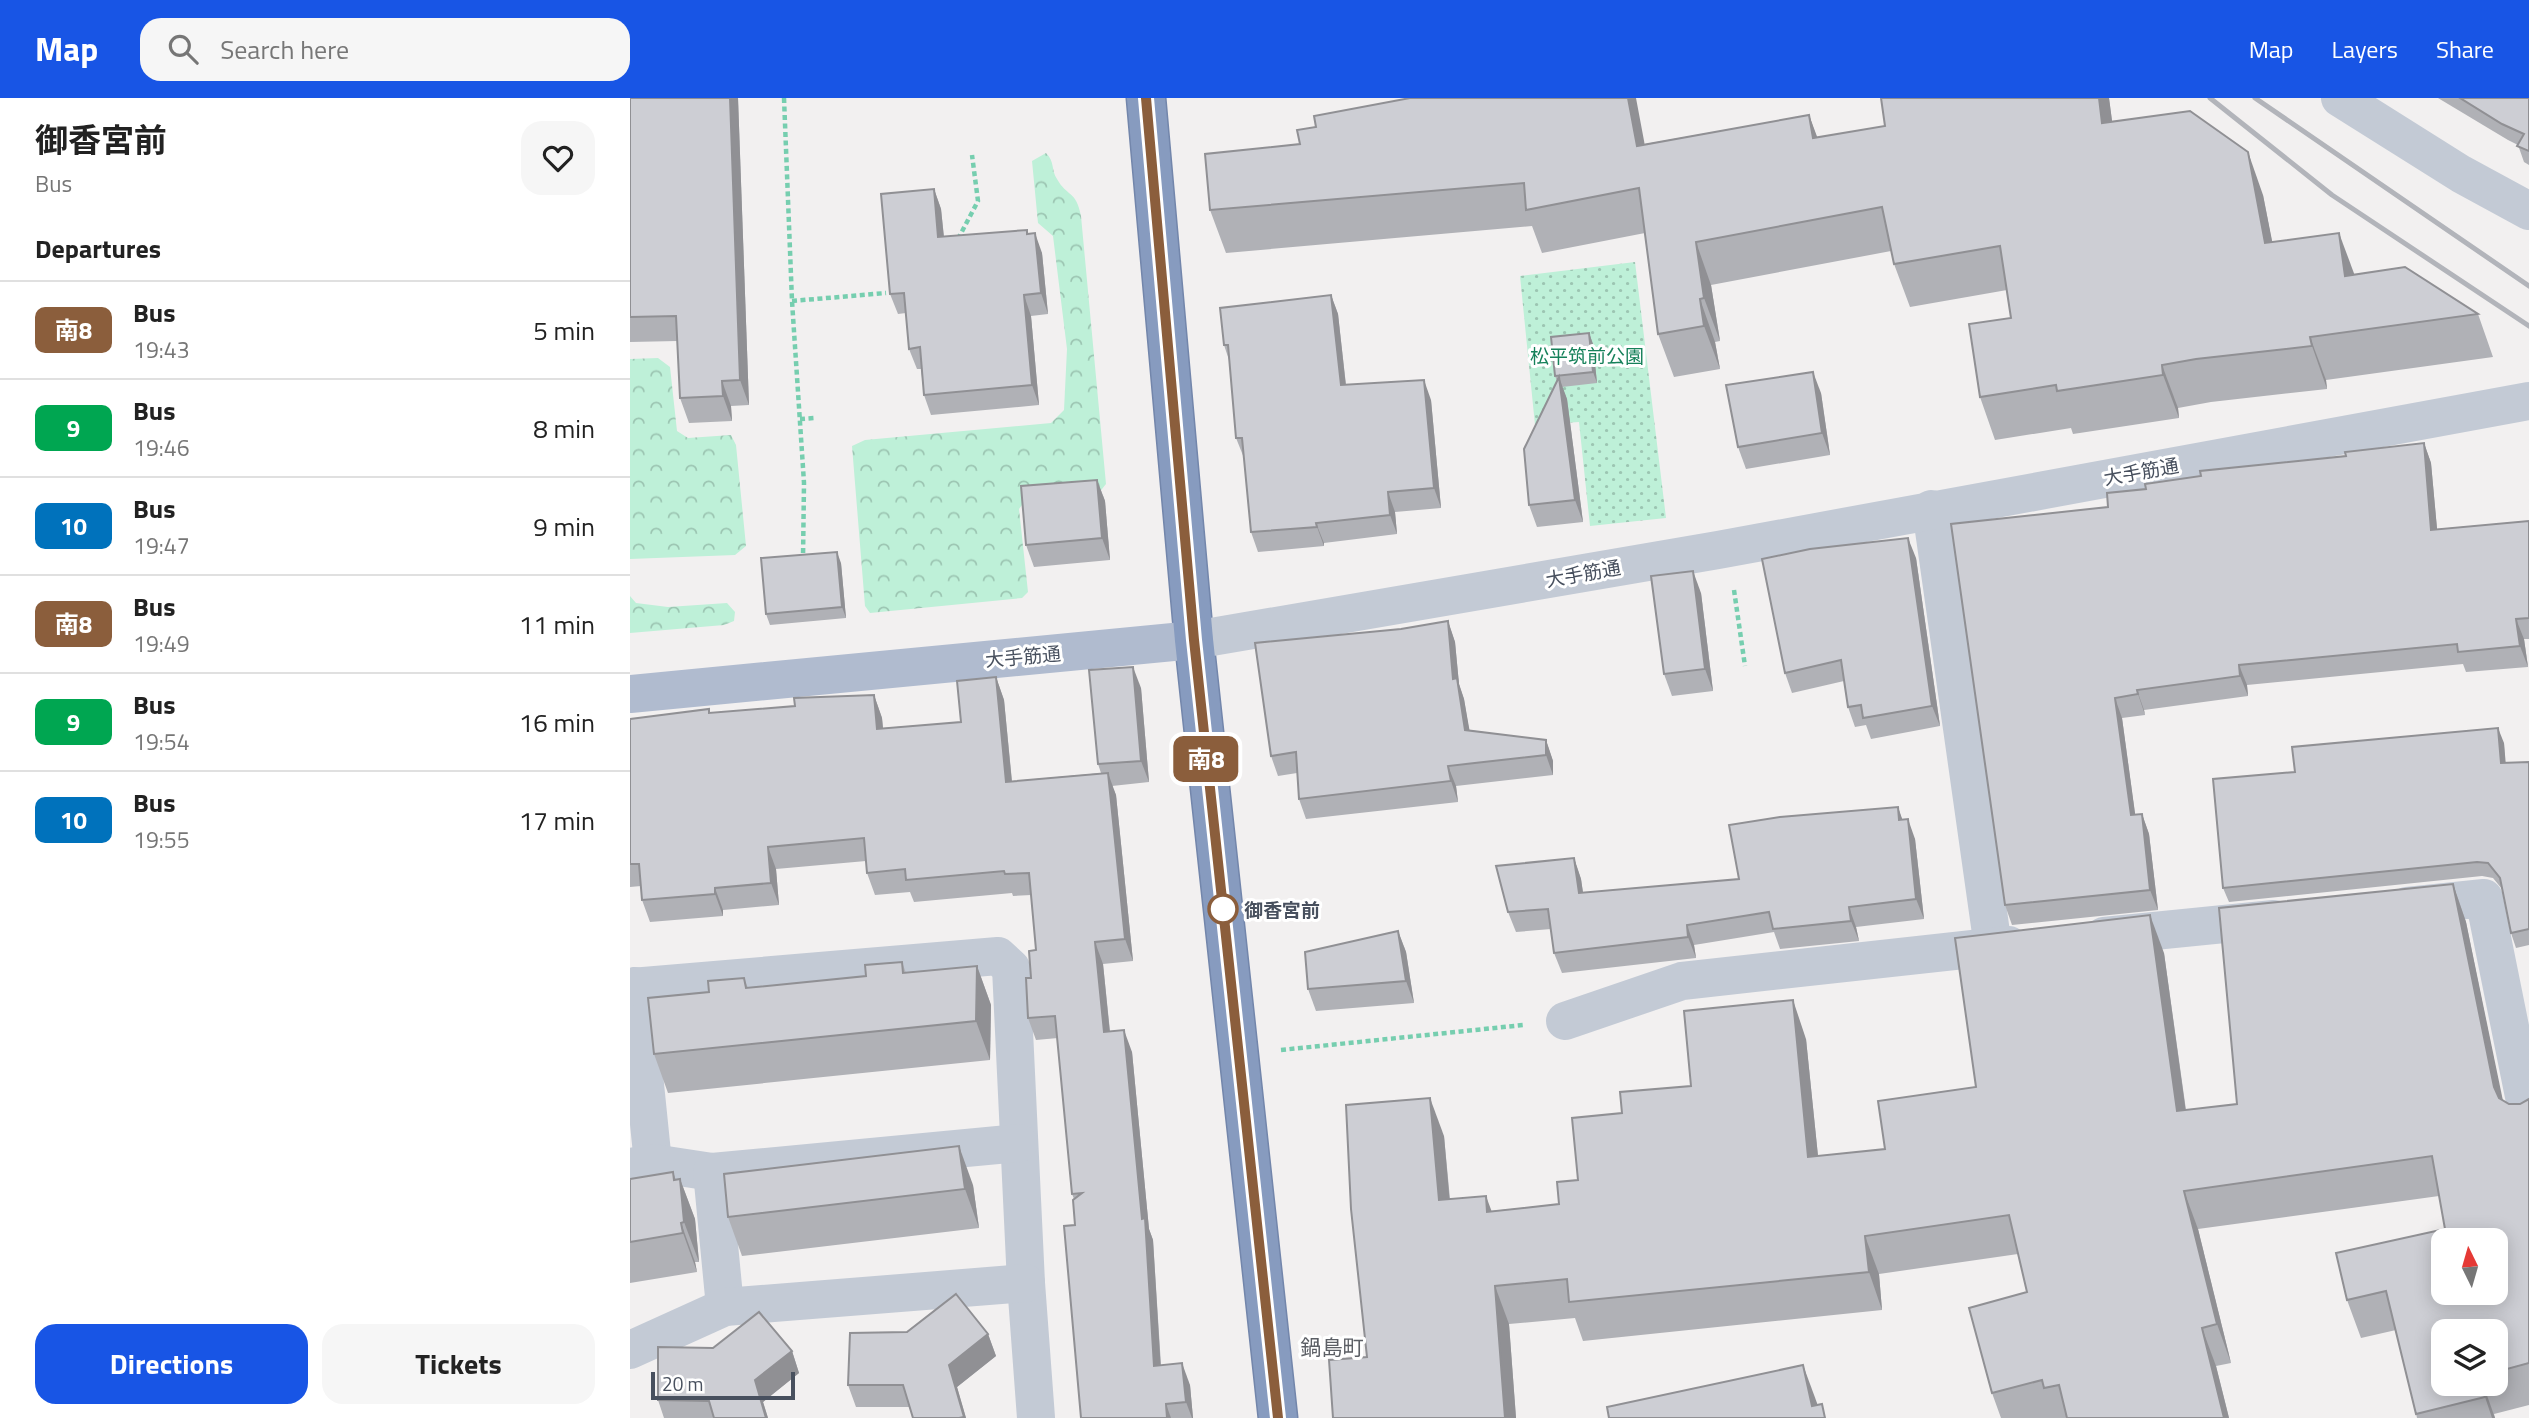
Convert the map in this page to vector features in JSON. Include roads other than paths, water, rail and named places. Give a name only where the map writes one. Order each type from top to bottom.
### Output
[{"type":"highway","points":[[1146,98],[1194,640],[1278,1418]]},
{"type":"main road","name":"大手筋通","points":[[630,694],[1194,640]]},
{"type":"street","points":[[2340,98],[2461,174],[2529,211]]},
{"type":"street","name":"大手筋通","points":[[1194,640],[2522,407]]},
{"type":"street","points":[[1931,509],[1993,947]]},
{"type":"street","points":[[2375,909],[2484,898],[2520,1037],[2529,1121]]},
{"type":"street","points":[[1565,1021],[1682,981],[2306,916]]},
{"type":"street","points":[[1019,1143],[712,1172],[641,1165],[632,986],[998,956],[1010,968],[1019,1143],[1026,1283],[1036,1418]]},
{"type":"street","points":[[712,1172],[725,1307]]},
{"type":"street","points":[[630,1350],[725,1307],[1026,1283]]},
{"type":"railway","points":[[2210,98],[2332,195],[2529,326]]},
{"type":"railway","points":[[2255,98],[2529,286]]},
{"type":"place","name":"御香宮前","points":[[1223,909]]},
{"type":"district","name":"鍋島町","points":[[1332,1347]]},
{"type":"park label","name":"松平筑前公園","points":[[1587,355]]}]
